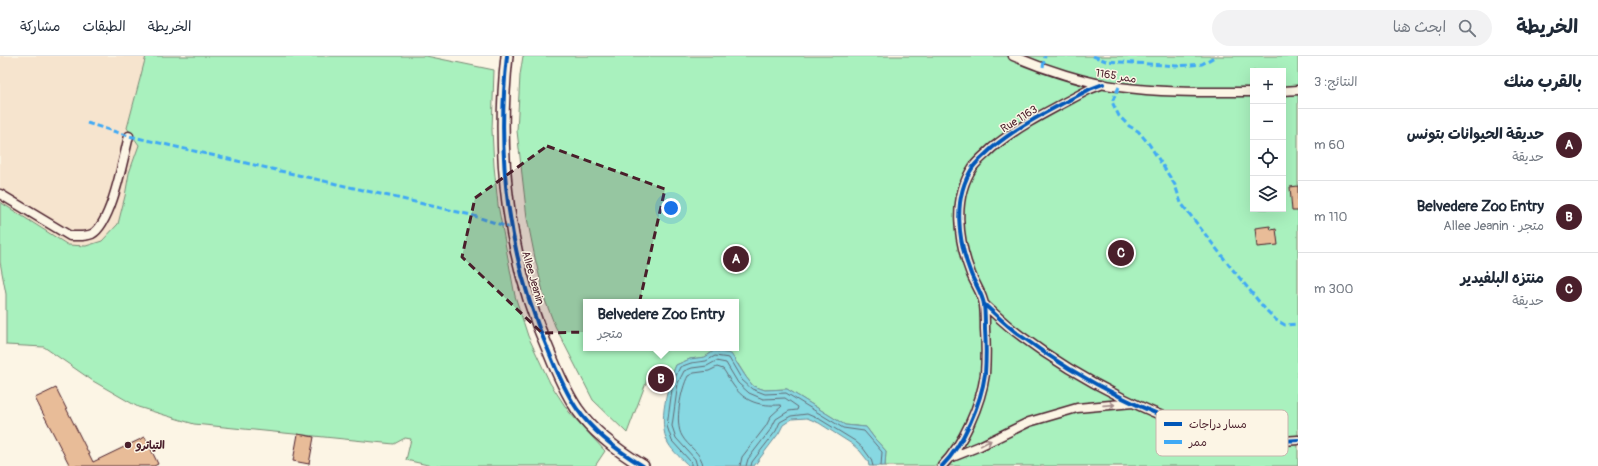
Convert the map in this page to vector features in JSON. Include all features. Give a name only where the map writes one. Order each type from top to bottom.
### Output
[{"type":"street","name":"Allee Jeanin","points":[[507,56],[503,131],[508,205],[517,257],[539,329],[564,387],[578,410],[594,429],[611,444],[643,466]]},
{"type":"street","name":"ممر 1165","points":[[1013,56],[1043,67],[1119,87],[1165,91],[1250,92]]},
{"type":"street","name":"Rue 1163","points":[[984,304],[967,264],[961,240],[959,210],[964,182],[973,166],[984,155],[1020,128],[1090,89],[1103,84]]},
{"type":"street","points":[[1286,92],[1298,90]]},
{"type":"street","points":[[0,194],[70,236],[92,234],[106,218],[129,136]]},
{"type":"street","points":[[984,304],[1020,336],[1048,355],[1106,389],[1156,412]]},
{"type":"street","points":[[942,466],[950,458],[972,417],[980,395],[986,358],[984,304]]},
{"type":"street","points":[[950,458],[980,446],[1029,422],[1077,408],[1135,403]]},
{"type":"street","points":[[1288,440],[1298,440]]},
{"type":"highlighted area","points":[[547,146],[665,189],[633,331],[542,333],[462,257],[475,198]]},
{"type":"shaded area","points":[[0,56],[146,56],[127,128],[139,145],[129,173],[118,224],[102,241],[86,246],[68,245],[0,202]]},
{"type":"green space","points":[[146,56],[426,56],[494,70],[492,130],[494,166],[498,205],[515,296],[528,336],[550,383],[569,412],[605,451],[595,466],[432,466],[406,460],[411,439],[405,438],[394,444],[194,424],[138,407],[93,381],[44,347],[6,345],[6,294],[0,262],[0,202],[68,245],[86,246],[102,241],[118,224],[129,173],[139,145],[127,128]]},
{"type":"green space","points":[[523,56],[1298,56],[1298,466],[885,466],[886,451],[866,427],[845,425],[787,389],[765,390],[753,386],[738,364],[714,351],[705,357],[690,359],[676,365],[670,380],[650,372],[627,433],[593,400],[555,326],[545,300],[527,218],[517,131],[520,75]]},
{"type":"water","points":[[714,351],[731,354],[753,386],[765,390],[787,389],[845,425],[866,427],[886,451],[885,466],[869,466],[868,461],[852,444],[819,423],[807,418],[792,419],[783,425],[779,433],[754,466],[689,466],[672,449],[665,434],[663,425],[667,393],[676,365],[690,359],[705,357]]},
{"type":"building","points":[[1298,186],[1298,211],[1292,211],[1290,187]]},
{"type":"building","points":[[1270,226],[1271,230],[1276,229],[1278,245],[1257,247],[1255,228]]},
{"type":"building","points":[[56,388],[93,462],[145,437],[158,464],[154,466],[70,466],[35,398]]},
{"type":"building","points":[[298,434],[314,437],[309,464],[293,461]]},
{"type":"marked path","points":[[1043,67],[1045,56]]},
{"type":"marked path","points":[[1093,56],[1106,61],[1177,66],[1202,64],[1216,56]]},
{"type":"marked path","points":[[1119,87],[1112,102],[1119,116],[1129,126],[1138,131],[1149,144],[1175,185],[1181,203],[1265,309],[1276,320],[1285,325],[1298,324]]},
{"type":"marked path","points":[[87,123],[129,136],[471,215],[511,228]]},
{"type":"cycle path","points":[[507,56],[503,132],[508,207],[524,281],[535,317],[558,374],[577,409],[591,426],[607,441],[643,466]]},
{"type":"cycle path","points":[[942,466],[964,436],[980,398],[985,374],[986,346],[984,305],[966,261],[960,234],[960,206],[966,179],[980,159],[1003,139],[1052,109],[1090,89],[1103,84]]},
{"type":"cycle path","points":[[984,304],[1016,332],[1068,368],[1094,383],[1156,413]]},
{"type":"cycle path","points":[[1288,441],[1298,440]]},
{"type":"place","name":"منتزه البلفيدير","points":[[1121,253]]},
{"type":"place","name":"حديقة الحيوانات بتونس","points":[[736,259]]},
{"type":"place","name":"Belvedere Zoo Entry","points":[[661,379]]},
{"type":"place","name":"التياترو","points":[[128,445]]}]
